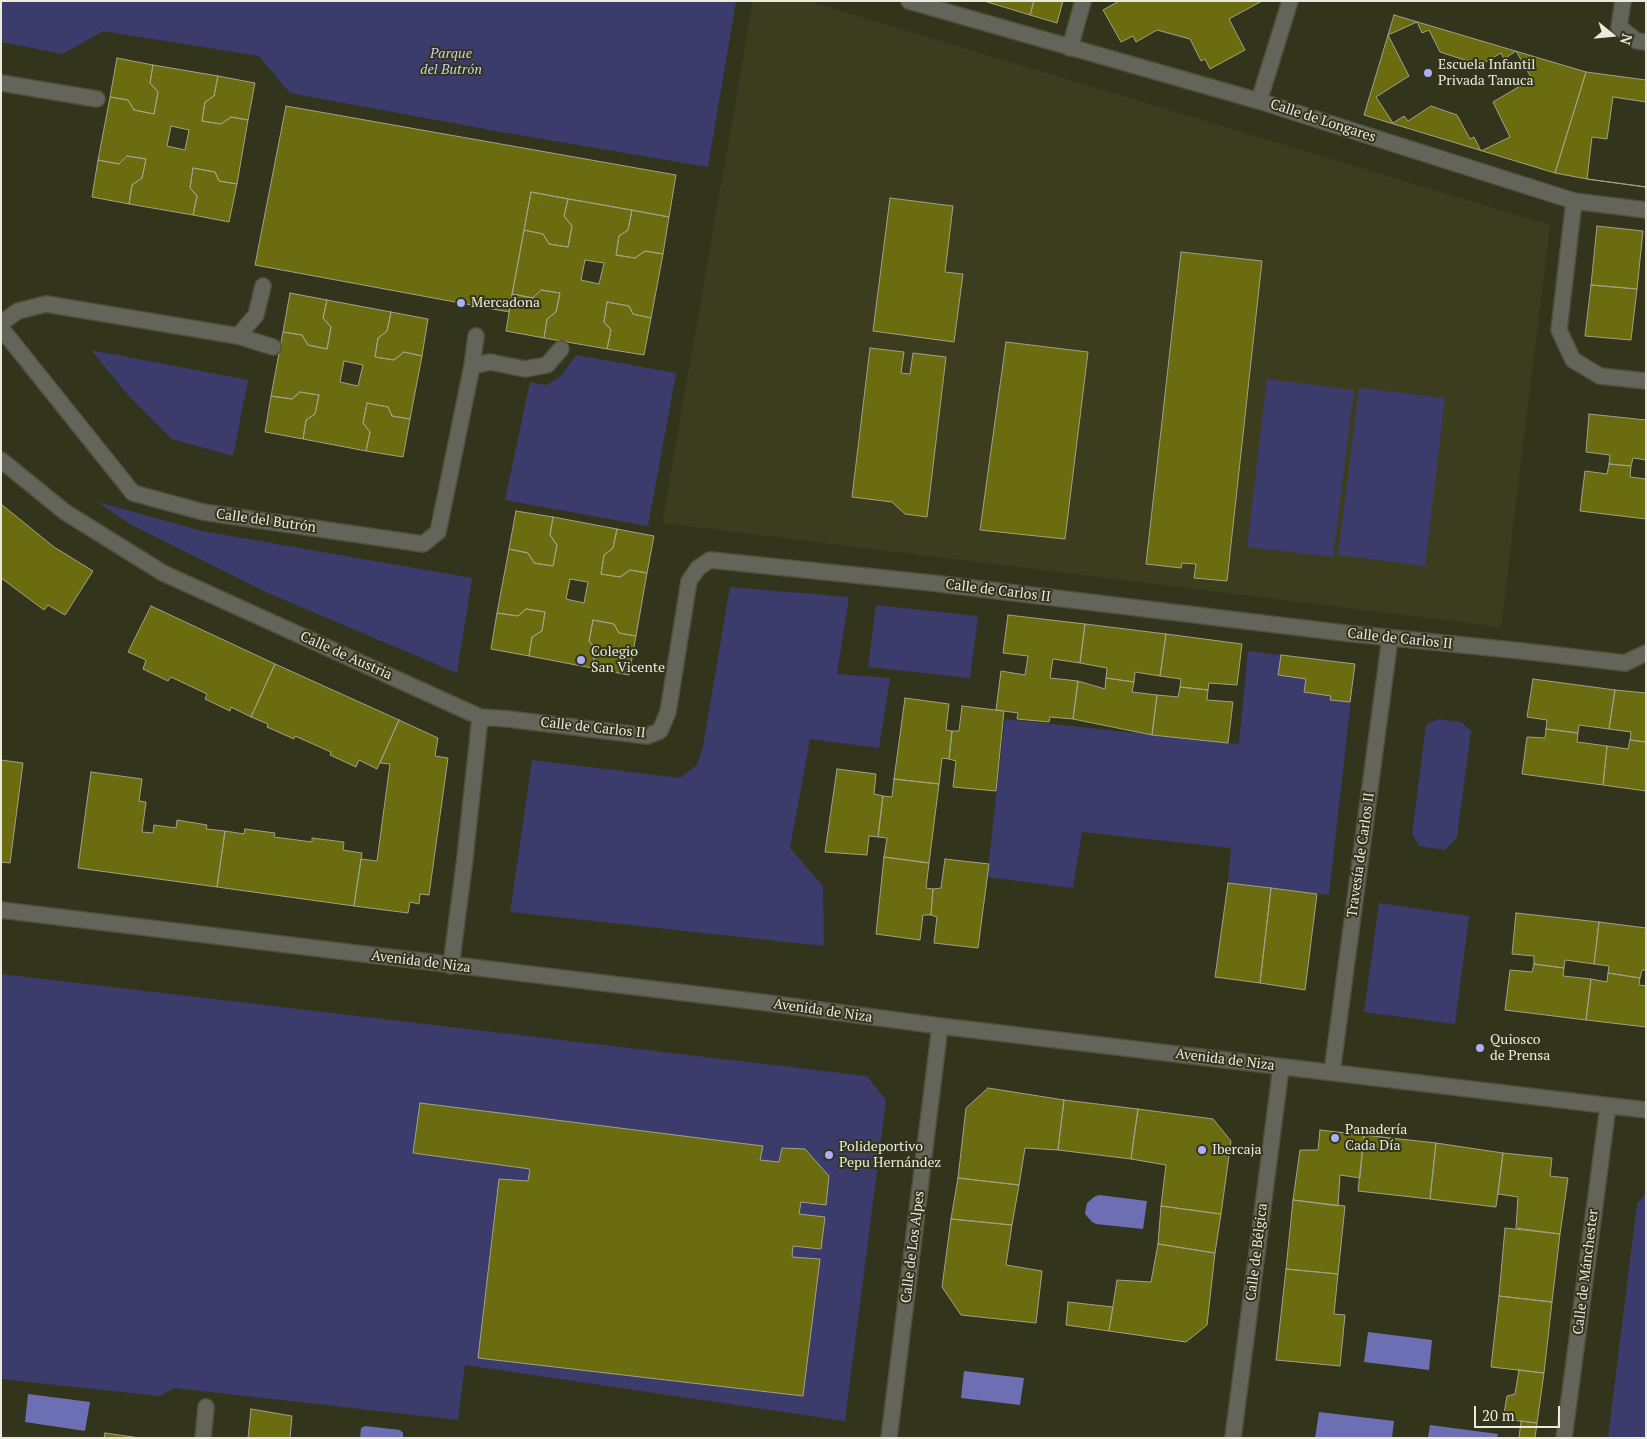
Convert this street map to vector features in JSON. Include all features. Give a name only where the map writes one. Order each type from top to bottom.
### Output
[{"type":"street","name":"Calle de Longares","points":[[909,1],[1258,100],[1574,201],[1646,210]]},
{"type":"street","points":[[1070,48],[1082,1]]},
{"type":"street","points":[[1258,100],[1290,1]]},
{"type":"street","points":[[1623,1],[1620,27],[1637,41],[1646,42]]},
{"type":"street","points":[[1,83],[97,99]]},
{"type":"street","points":[[1574,201],[1558,330],[1573,360],[1600,376],[1646,381]]},
{"type":"street","points":[[238,336],[256,315],[263,286]]},
{"type":"street","points":[[1,323],[18,311],[46,304],[238,336],[273,347]]},
{"type":"street","name":"Calle del Butrón","points":[[1,328],[133,493],[203,512],[423,544],[438,532],[472,366],[476,336]]},
{"type":"street","points":[[472,366],[490,362],[524,369],[547,365],[561,349]]},
{"type":"street","name":"Calle de Austria","points":[[1,460],[65,512],[163,573],[480,717]]},
{"type":"street","name":"Calle de Carlos II","points":[[480,717],[646,736],[660,730],[668,712],[689,580],[698,568],[710,560],[942,584],[1390,638],[1624,663],[1646,653]]},
{"type":"street","name":"Travesía de Carlos II","points":[[1332,1072],[1390,638]]},
{"type":"street","points":[[451,966],[480,717]]},
{"type":"street","name":"Avenida de Niza","points":[[1,910],[760,1002],[940,1026],[1646,1110]]},
{"type":"street","name":"Calle de Los Alpes","points":[[889,1438],[940,1026]]},
{"type":"street","name":"Calle de Bélgica","points":[[1232,1438],[1281,1067]]},
{"type":"street","name":"Calle de Mánchester","points":[[1564,1438],[1608,1106]]},
{"type":"street","points":[[203,1438],[206,1407]]},
{"type":"shaded area","points":[[753,1],[808,1],[1550,225],[1501,627],[662,523]]},
{"type":"green space","name":"Parque del Butrón","points":[[1,1],[736,1],[708,167],[496,131],[290,93],[259,56],[103,31],[63,54],[1,42]]},
{"type":"green space","points":[[91,350],[248,380],[233,456],[172,439],[129,396]]},
{"type":"green space","points":[[576,355],[676,373],[648,526],[505,500],[530,382],[547,385],[562,375]]},
{"type":"green space","points":[[1267,379],[1354,390],[1333,557],[1247,547]]},
{"type":"green space","points":[[1359,388],[1445,398],[1425,566],[1338,555]]},
{"type":"green space","points":[[98,502],[202,531],[472,578],[457,673],[268,593],[128,523]]},
{"type":"green space","points":[[730,587],[849,597],[837,674],[890,678],[879,748],[810,739],[790,848],[823,886],[824,946],[510,912],[532,760],[680,778],[697,765],[703,746]]},
{"type":"green space","points":[[876,605],[978,616],[970,678],[868,667]]},
{"type":"green space","points":[[1248,651],[1355,664],[1329,895],[1228,883],[1231,848],[1082,832],[1073,888],[987,877],[1005,719],[1239,744]]},
{"type":"green space","points":[[1438,719],[1461,722],[1471,731],[1457,837],[1445,850],[1419,846],[1412,833],[1426,725]]},
{"type":"green space","points":[[1379,903],[1469,916],[1455,1024],[1364,1012]]},
{"type":"green space","points":[[1,974],[867,1076],[886,1100],[845,1421],[465,1365],[458,1420],[175,1388],[159,1396],[1,1379]]},
{"type":"green space","points":[[1646,1193],[1646,1438],[1608,1438],[1637,1204]]},
{"type":"water","points":[[1099,1195],[1147,1201],[1143,1229],[1092,1222],[1085,1214],[1087,1203]]},
{"type":"water","points":[[1368,1332],[1432,1340],[1429,1370],[1364,1362]]},
{"type":"water","points":[[964,1371],[1024,1378],[1020,1405],[961,1398]]},
{"type":"water","points":[[28,1394],[90,1402],[85,1431],[25,1422]]},
{"type":"water","points":[[1319,1412],[1394,1421],[1392,1438],[1315,1438]]},
{"type":"water","points":[[1430,1425],[1498,1434],[1497,1438],[1428,1438]]},
{"type":"water","points":[[365,1426],[400,1430],[403,1433],[403,1438],[360,1438],[361,1428]]},
{"type":"building","points":[[984,1],[1034,1],[1030,15]]},
{"type":"building","points":[[1034,1],[1063,1],[1057,23],[1030,15]]},
{"type":"building","points":[[1119,1],[1262,1],[1229,19],[1245,50],[1210,69],[1205,59],[1201,61],[1190,39],[1157,30],[1136,42],[1133,36],[1121,42],[1103,10]]},
{"type":"building","points":[[1394,15],[1586,72],[1555,173],[1364,115]]},
{"type":"building","points":[[1417,22],[1422,33],[1429,30],[1440,52],[1480,65],[1501,53],[1504,59],[1516,51],[1532,79],[1493,102],[1510,137],[1481,151],[1474,137],[1470,139],[1457,115],[1431,106],[1408,121],[1404,116],[1393,123],[1376,97],[1409,76],[1388,35]]},
{"type":"building","points":[[117,58],[153,65],[150,83],[158,92],[154,114],[134,110],[128,100],[110,97]]},
{"type":"building","points":[[153,65],[218,76],[214,96],[205,102],[202,121],[221,124],[231,117],[248,120],[237,184],[219,181],[215,172],[193,168],[190,188],[197,196],[193,215],[129,204],[132,185],[142,178],[146,159],[127,156],[119,164],[98,160],[110,97],[128,100],[134,110],[154,114],[158,92],[150,83]],"holes":[[[171,126],[189,130],[185,150],[167,146]]]},
{"type":"building","points":[[1586,72],[1646,80],[1646,187],[1555,173]]},
{"type":"building","points":[[218,76],[255,83],[248,120],[231,117],[221,124],[202,121],[205,102],[214,96]]},
{"type":"building","points":[[1613,97],[1646,102],[1646,187],[1587,179],[1592,137],[1607,139]]},
{"type":"building","points":[[286,106],[676,175],[669,217],[531,192],[509,312],[255,265]]},
{"type":"building","points":[[127,156],[146,159],[142,178],[132,185],[129,204],[92,197],[98,160],[119,164]]},
{"type":"building","points":[[193,168],[215,172],[219,181],[237,184],[229,222],[193,215],[197,196],[190,188]]},
{"type":"building","points":[[531,192],[568,199],[564,216],[572,226],[568,247],[549,244],[543,234],[524,230]]},
{"type":"building","points":[[890,198],[953,206],[945,272],[963,274],[954,342],[873,331]]},
{"type":"building","points":[[568,199],[632,210],[628,230],[619,236],[616,255],[635,258],[645,251],[663,254],[651,318],[633,314],[629,306],[607,302],[604,322],[611,330],[607,349],[544,338],[547,319],[556,312],[560,293],[541,290],[533,298],[512,294],[524,230],[543,234],[549,244],[568,247],[572,226],[564,216]],"holes":[[[585,260],[604,263],[599,284],[581,280]]]},
{"type":"building","points":[[632,210],[669,217],[663,254],[645,251],[635,258],[616,255],[619,236],[628,230]]},
{"type":"building","points":[[1597,226],[1643,231],[1637,289],[1591,285]]},
{"type":"building","points":[[1181,252],[1262,261],[1227,581],[1194,578],[1196,564],[1182,563],[1181,568],[1146,564]]},
{"type":"building","points":[[1591,285],[1637,289],[1631,340],[1585,336]]},
{"type":"building","points":[[541,290],[560,293],[556,312],[547,319],[544,338],[506,331],[512,294],[533,298]]},
{"type":"building","points":[[290,293],[327,300],[323,318],[331,327],[327,349],[308,345],[302,335],[283,332]]},
{"type":"building","points":[[327,300],[391,312],[387,331],[378,338],[375,357],[394,360],[404,352],[422,356],[410,419],[392,416],[388,407],[367,403],[363,423],[370,432],[366,451],[303,439],[306,420],[315,414],[319,395],[300,392],[292,399],[271,396],[283,332],[302,335],[308,345],[327,349],[331,327],[323,318]],"holes":[[[344,361],[363,365],[358,386],[340,382]]]},
{"type":"building","points":[[607,302],[629,306],[633,314],[651,318],[644,355],[607,349],[611,330],[604,322]]},
{"type":"building","points":[[391,312],[428,319],[422,356],[404,352],[394,360],[375,357],[378,338],[387,331]]},
{"type":"building","points":[[1006,342],[1088,352],[1065,539],[980,530]]},
{"type":"building","points":[[870,348],[904,352],[901,373],[910,374],[913,353],[946,357],[927,517],[905,514],[892,502],[852,497]]},
{"type":"building","points":[[300,392],[319,395],[315,414],[306,420],[303,439],[265,432],[271,396],[292,399]]},
{"type":"building","points":[[367,403],[388,407],[392,416],[410,419],[403,457],[366,451],[370,432],[363,423]]},
{"type":"building","points":[[1589,414],[1646,420],[1646,460],[1633,458],[1631,466],[1609,464],[1610,455],[1586,452]]},
{"type":"building","points":[[1609,464],[1631,466],[1630,477],[1646,479],[1646,519],[1580,511],[1585,471],[1607,474]]},
{"type":"building","points":[[1,504],[54,547],[93,571],[65,615],[48,605],[44,610],[1,578]]},
{"type":"building","points":[[516,511],[553,517],[550,535],[557,545],[553,566],[534,563],[528,553],[509,549]]},
{"type":"building","points":[[553,517],[617,529],[613,548],[604,555],[601,574],[620,577],[630,570],[647,573],[636,636],[619,633],[614,624],[593,620],[589,641],[596,649],[592,668],[529,656],[532,637],[542,631],[545,612],[526,609],[518,616],[497,613],[509,549],[528,553],[534,563],[553,566],[557,545],[550,535]],"holes":[[[570,579],[588,582],[584,603],[566,599]]]},
{"type":"building","points":[[617,529],[654,536],[647,573],[630,570],[620,577],[601,574],[604,555],[613,548]]},
{"type":"building","points":[[151,606],[275,664],[251,717],[231,707],[230,711],[205,699],[207,694],[171,677],[168,681],[143,669],[146,660],[128,652]]},
{"type":"building","points":[[526,609],[545,612],[542,631],[532,637],[529,656],[491,649],[497,613],[518,616]]},
{"type":"building","points":[[1008,615],[1085,624],[1080,663],[1053,659],[1050,678],[1078,681],[1073,719],[1050,717],[1049,722],[1017,719],[1018,713],[996,710],[1001,671],[1025,675],[1028,656],[1003,653]]},
{"type":"building","points":[[593,620],[614,624],[619,633],[636,636],[629,675],[592,668],[596,649],[589,641]]},
{"type":"building","points":[[1085,624],[1166,634],[1160,676],[1135,672],[1134,682],[1106,678],[1107,668],[1080,663]]},
{"type":"building","points":[[1166,634],[1242,644],[1237,685],[1209,683],[1208,690],[1180,687],[1181,679],[1160,676]]},
{"type":"building","points":[[1281,655],[1355,664],[1350,702],[1330,700],[1331,696],[1304,692],[1306,679],[1278,675]]},
{"type":"building","points":[[275,664],[399,720],[377,769],[359,760],[356,767],[330,755],[331,752],[295,736],[294,739],[267,727],[268,724],[251,717]]},
{"type":"building","points":[[1106,678],[1134,682],[1132,692],[1157,695],[1152,735],[1073,719],[1078,681],[1105,689]]},
{"type":"building","points":[[1533,679],[1615,690],[1609,729],[1579,725],[1578,733],[1546,729],[1547,720],[1527,717]]},
{"type":"building","points":[[1180,687],[1208,690],[1207,700],[1233,702],[1228,743],[1152,735],[1157,695],[1178,697]]},
{"type":"building","points":[[1615,690],[1646,693],[1646,742],[1630,740],[1631,732],[1609,729]]},
{"type":"building","points":[[905,698],[949,704],[946,730],[952,731],[949,759],[942,758],[939,784],[894,779]]},
{"type":"building","points":[[962,706],[1004,711],[996,791],[953,787],[956,761],[949,759],[952,731],[959,731]]},
{"type":"building","points":[[399,720],[438,738],[435,756],[448,758],[429,895],[420,894],[419,904],[410,902],[408,913],[354,906],[361,859],[377,861],[390,764],[380,763]]},
{"type":"building","points":[[1546,729],[1578,733],[1577,742],[1607,746],[1603,785],[1522,774],[1527,737],[1545,738]]},
{"type":"building","points":[[1630,740],[1646,742],[1646,791],[1603,785],[1607,746],[1628,749]]},
{"type":"building","points":[[1,760],[23,763],[10,863],[1,862]]},
{"type":"building","points":[[837,769],[876,774],[874,794],[883,796],[878,837],[869,836],[867,855],[825,852]]},
{"type":"building","points":[[91,772],[142,779],[139,801],[146,802],[142,832],[153,833],[154,825],[176,828],[177,820],[207,825],[206,829],[225,831],[217,887],[78,868]]},
{"type":"building","points":[[894,779],[939,784],[929,863],[884,857],[887,838],[878,837],[883,796],[892,797]]},
{"type":"building","points":[[245,829],[275,833],[274,837],[312,842],[312,838],[344,842],[343,850],[362,853],[354,906],[217,887],[225,831],[244,834]]},
{"type":"building","points":[[884,857],[929,863],[926,888],[933,889],[931,915],[923,915],[920,940],[876,934]]},
{"type":"building","points":[[945,859],[989,864],[978,948],[934,943],[937,917],[931,915],[933,889],[941,888]]},
{"type":"building","points":[[1228,883],[1271,888],[1260,983],[1215,977]]},
{"type":"building","points":[[1271,888],[1317,894],[1305,990],[1260,983]]},
{"type":"building","points":[[1516,913],[1599,922],[1594,964],[1565,960],[1564,968],[1534,964],[1534,956],[1512,954]]},
{"type":"building","points":[[1599,922],[1646,928],[1646,970],[1642,970],[1640,978],[1608,973],[1609,966],[1594,964]]},
{"type":"building","points":[[1534,964],[1564,968],[1563,976],[1591,979],[1586,1020],[1505,1010],[1510,970],[1532,972]]},
{"type":"building","points":[[1608,973],[1640,978],[1639,985],[1646,986],[1646,1027],[1586,1020],[1591,979],[1607,982]]},
{"type":"building","points":[[988,1088],[1064,1100],[1058,1150],[1025,1148],[1019,1185],[958,1178],[966,1108]]},
{"type":"building","points":[[1064,1100],[1138,1109],[1131,1159],[1058,1150]]},
{"type":"building","points":[[420,1103],[763,1146],[760,1160],[779,1162],[782,1148],[805,1149],[829,1176],[826,1205],[801,1202],[799,1214],[825,1217],[821,1249],[793,1246],[792,1257],[820,1259],[803,1396],[478,1358],[499,1179],[528,1181],[530,1169],[413,1153]]},
{"type":"building","points":[[1138,1109],[1213,1119],[1231,1141],[1221,1214],[1161,1206],[1166,1165],[1131,1159]]},
{"type":"building","points":[[1320,1130],[1364,1135],[1360,1178],[1340,1175],[1338,1206],[1293,1200],[1300,1150],[1318,1150]]},
{"type":"building","points":[[1364,1135],[1436,1143],[1430,1199],[1358,1191]]},
{"type":"building","points":[[1436,1143],[1503,1153],[1496,1207],[1430,1199]]},
{"type":"building","points":[[1503,1153],[1552,1158],[1550,1176],[1568,1178],[1560,1234],[1516,1228],[1518,1197],[1498,1194]]},
{"type":"building","points":[[958,1178],[1019,1185],[1012,1225],[951,1219]]},
{"type":"building","points":[[1293,1200],[1345,1206],[1338,1274],[1286,1269]]},
{"type":"building","points":[[1161,1206],[1221,1214],[1215,1253],[1158,1244]]},
{"type":"building","points":[[951,1219],[1012,1225],[1006,1265],[1042,1271],[1036,1323],[961,1315],[942,1287]]},
{"type":"building","points":[[1505,1228],[1560,1234],[1552,1302],[1499,1296]]},
{"type":"building","points":[[1158,1244],[1215,1253],[1207,1325],[1186,1342],[1109,1331],[1117,1280],[1151,1282]]},
{"type":"building","points":[[1286,1269],[1338,1274],[1334,1314],[1345,1315],[1340,1366],[1276,1360]]},
{"type":"building","points":[[1499,1296],[1552,1302],[1544,1373],[1491,1367]]},
{"type":"building","points":[[1068,1302],[1113,1307],[1109,1331],[1066,1325]]},
{"type":"building","points":[[1519,1370],[1544,1373],[1537,1423],[1503,1419],[1507,1396],[1515,1394]]},
{"type":"building","points":[[251,1409],[292,1416],[290,1438],[248,1438]]},
{"type":"building","points":[[1521,1421],[1537,1423],[1535,1438],[1519,1438]]},
{"type":"building","points":[[105,1433],[140,1438],[104,1438]]},
{"type":"place","name":"Escuela Infantil Privada Tanuca","points":[[1428,73]]},
{"type":"place","name":"Mercadona","points":[[461,303]]},
{"type":"place","name":"Colegio San Vicente","points":[[581,660]]},
{"type":"place","name":"Quiosco de Prensa","points":[[1480,1048]]},
{"type":"place","name":"Panadería Cada Día","points":[[1335,1138]]},
{"type":"place","name":"Ibercaja","points":[[1202,1150]]},
{"type":"place","name":"Polideportivo Pepu Hernández","points":[[829,1155]]}]
